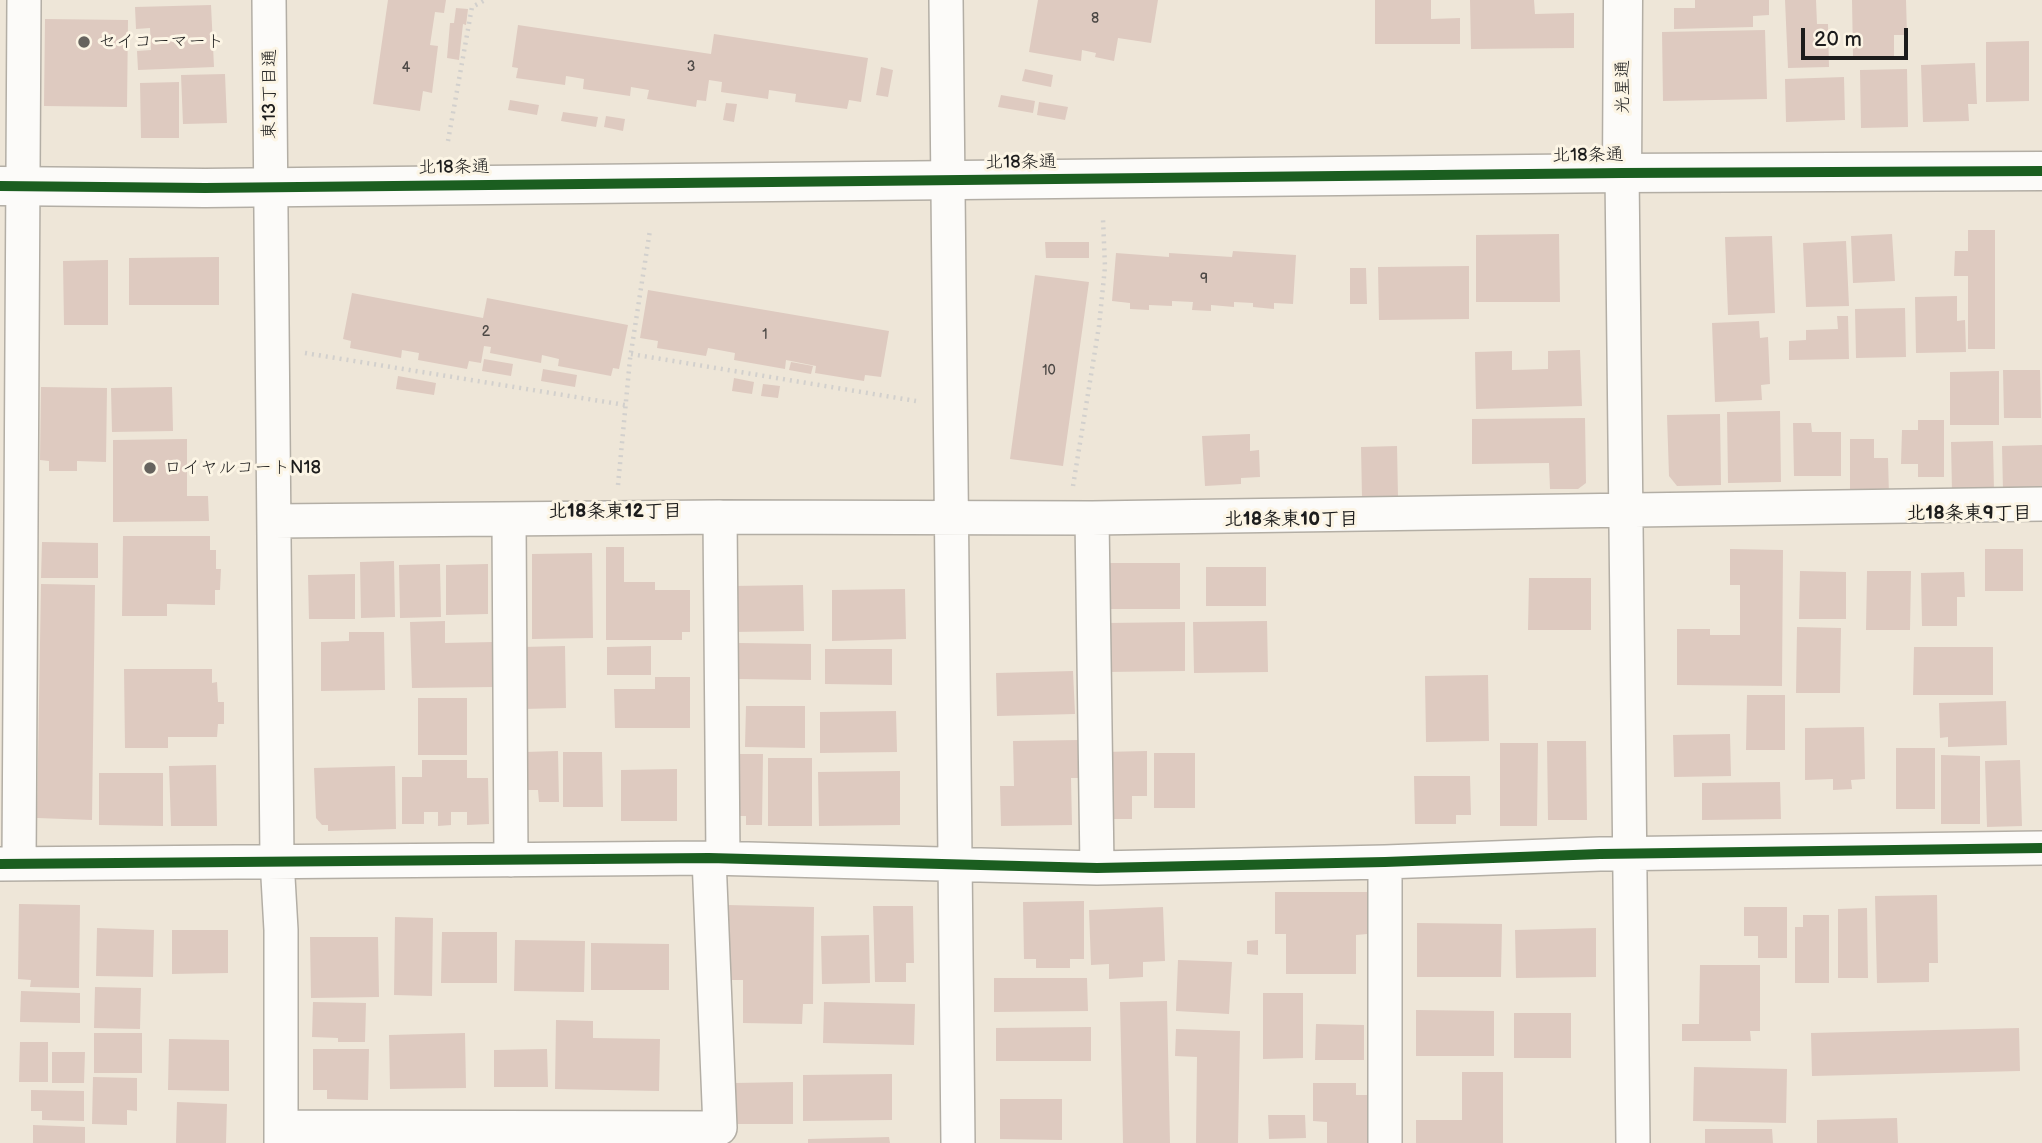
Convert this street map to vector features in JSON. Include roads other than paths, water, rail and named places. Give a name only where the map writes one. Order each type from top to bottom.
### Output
[{"type":"street","points":[[24,0],[12,186],[9,864],[716,858],[1097,868],[1630,854],[2042,848]]},
{"type":"street","name":"東13丁目通","points":[[269,0],[277,860],[281,930],[281,1135]]},
{"type":"street","points":[[946,0],[958,1143]]},
{"type":"street","name":"光星通","points":[[1622,173],[1623,0]]},
{"type":"street","name":"北18条通","points":[[12,186],[270,188],[2042,171]]},
{"type":"street","points":[[1622,173],[1628,512],[1633,1143]]},
{"type":"street","points":[[274,521],[720,517],[952,519],[1082,507],[1628,512],[2042,504],[2042,525]]},
{"type":"street","points":[[1082,507],[1097,868]]},
{"type":"street","points":[[281,1135],[519,1135],[719,1128],[716,858],[720,517]]},
{"type":"street","points":[[509,519],[511,860]]},
{"type":"street","points":[[1385,862],[1385,1143]]},
{"type":"place","name":"セイコーマート","points":[[84,42]]},
{"type":"place","name":"ロイヤルコートN18","points":[[150,468]]},
{"type":"district","name":"北18条東12丁目","points":[[615,512]]},
{"type":"district","name":"北18条東9丁目","points":[[1969,514]]},
{"type":"district","name":"北18条東10丁目","points":[[1291,520]]}]
